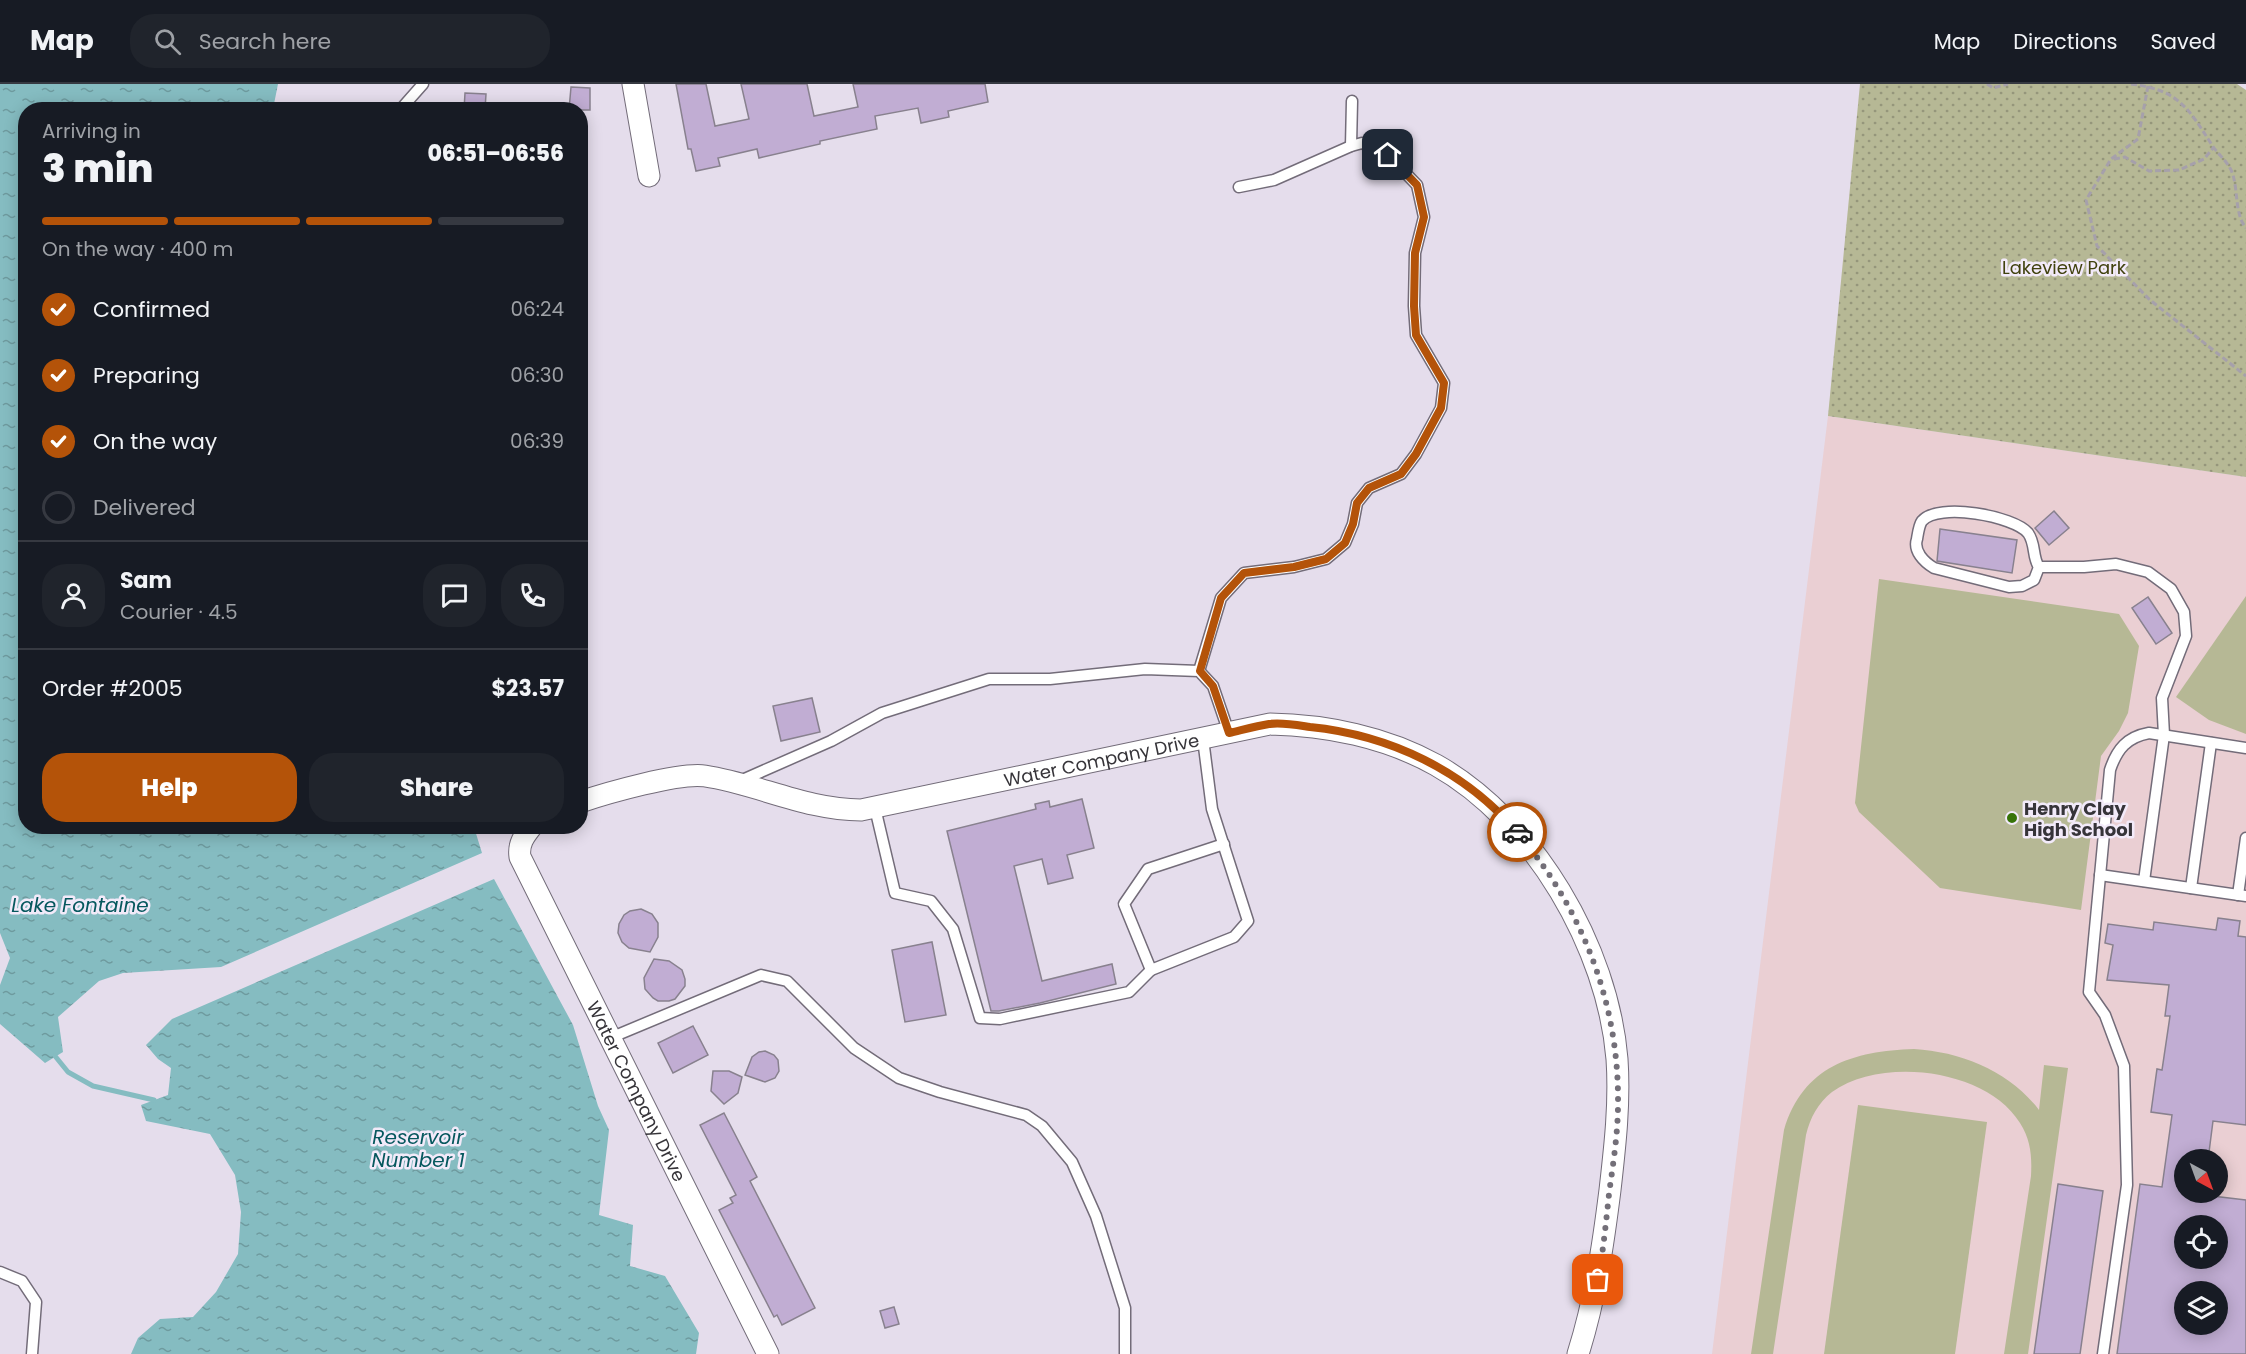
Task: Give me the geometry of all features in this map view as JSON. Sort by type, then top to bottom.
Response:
[{"type":"street","points":[[633,84],[649,176]]},
{"type":"street","name":"Water Company Drive","points":[[588,800],[703,775],[819,806],[846,810],[875,808],[1270,724],[1322,728],[1384,743],[1435,764],[1465,783],[1511,825],[1535,854],[1571,909],[1593,958],[1604,990],[1617,1057],[1618,1104],[1601,1263],[1578,1354]]},
{"type":"street","name":"Water Company Drive","points":[[527,834],[519,849],[520,856],[768,1354]]},
{"type":"lane","points":[[407,102],[423,84]]},
{"type":"lane","points":[[1351,146],[1352,101]]},
{"type":"lane","points":[[1200,671],[1221,598],[1244,573],[1294,567],[1326,559],[1345,543],[1353,524],[1357,503],[1369,488],[1401,474],[1416,454],[1441,408],[1444,383],[1416,335],[1415,253],[1424,217],[1417,185],[1388,155],[1362,143],[1274,180],[1239,187]]},
{"type":"lane","points":[[1949,512],[1964,512],[2004,520],[2022,527],[2029,534],[2035,547],[2035,561],[2039,567],[2034,580],[2022,586],[2009,586],[1934,568],[1924,562],[1916,543],[1921,522],[1928,517],[1949,512]]},
{"type":"lane","points":[[2039,567],[2116,564],[2148,572],[2171,589],[2184,612],[2186,636],[2162,698],[2164,735],[2144,881]]},
{"type":"lane","points":[[737,783],[831,741],[882,713],[989,679],[1050,680],[1145,669],[1200,671],[1213,686],[1229,733]]},
{"type":"lane","points":[[2103,1354],[2127,1185],[2124,1066],[2105,1015],[2089,992],[2110,770],[2115,755],[2125,743],[2135,736],[2149,733],[2246,748]]},
{"type":"lane","points":[[875,808],[895,893],[931,901],[953,929],[980,1018],[1000,1019],[1128,993],[1151,970],[1234,938],[1248,921],[1212,809],[1203,740]]},
{"type":"lane","points":[[2191,888],[2211,743]]},
{"type":"lane","points":[[2100,875],[2242,895],[2246,838]]},
{"type":"lane","points":[[1151,970],[1124,904],[1148,869],[1224,844]]},
{"type":"lane","points":[[610,1038],[761,975],[788,981],[854,1048],[899,1078],[940,1092],[1026,1115],[1042,1126],[1072,1162],[1096,1216],[1125,1308],[1125,1354]]},
{"type":"lane","points":[[0,1272],[22,1281],[36,1302],[32,1354]]},
{"type":"path","points":[[1987,84],[1993,88],[2008,84]]},
{"type":"path","points":[[2132,84],[2148,86],[2179,100],[2199,123],[2229,165],[2241,222],[2246,228]]},
{"type":"path","points":[[2148,86],[2138,139],[2111,159],[2086,200],[2097,246],[2150,300],[2246,376]]},
{"type":"path","points":[[2111,159],[2125,157],[2149,171],[2179,170],[2204,159],[2214,147]]},
{"type":"shaded area","name":"Henry Clay High School","points":[[1828,416],[2246,477],[2246,1354],[1712,1354]]},
{"type":"green space","name":"Lakeview Park","points":[[1860,84],[2237,84],[2246,90],[2246,477],[1828,416]]},
{"type":"green space","points":[[1879,579],[2119,614],[2139,646],[2128,713],[2119,731],[2101,756],[2081,910],[1940,888],[1859,812],[1855,803]]},
{"type":"green space","points":[[2246,596],[2246,734],[2209,720],[2176,697]]},
{"type":"green space","points":[[1914,1049],[1950,1054],[1983,1066],[2014,1084],[2039,1110],[2044,1065],[2068,1068],[2028,1354],[2004,1354],[2031,1176],[2029,1142],[2020,1123],[2004,1105],[1984,1090],[1959,1080],[1932,1074],[1905,1072],[1878,1074],[1853,1081],[1832,1092],[1815,1111],[1806,1135],[1773,1354],[1751,1354],[1784,1130],[1793,1108],[1817,1077],[1833,1066],[1871,1053]]},
{"type":"green space","points":[[1858,1105],[1987,1122],[1955,1354],[1824,1354]]},
{"type":"water","name":"Lake Fontaine","points":[[0,84],[278,84],[274,102],[18,102],[18,834],[476,834],[482,853],[221,967],[123,973],[99,981],[58,1017],[63,1052],[45,1063],[0,1024],[0,985],[10,958],[0,933]]},
{"type":"water","name":"Reservoir Number 1","points":[[494,879],[573,1025],[598,1106],[609,1130],[599,1215],[633,1225],[630,1266],[665,1276],[699,1333],[696,1354],[131,1354],[138,1338],[160,1319],[193,1317],[216,1292],[238,1254],[241,1212],[235,1175],[210,1134],[146,1121],[141,1105],[168,1095],[171,1068],[158,1059],[146,1045],[172,1019]]},
{"type":"building","points":[[676,84],[706,84],[715,126],[749,119],[741,84],[807,84],[814,116],[858,107],[853,84],[985,84],[988,102],[948,111],[949,117],[921,123],[918,108],[875,116],[877,129],[820,141],[820,144],[759,158],[757,149],[718,158],[720,166],[696,171],[691,149],[688,149]]},
{"type":"building","points":[[571,87],[590,88],[590,110],[588,110],[588,102],[570,102]]},
{"type":"building","points":[[465,93],[486,94],[486,102],[464,102]]},
{"type":"building","points":[[2054,511],[2069,528],[2049,545],[2035,528]]},
{"type":"building","points":[[1940,529],[2017,540],[2012,573],[1937,561]]},
{"type":"building","points":[[2148,597],[2172,633],[2156,644],[2132,608]]},
{"type":"building","points":[[812,698],[820,732],[781,741],[773,706]]},
{"type":"building","points":[[1082,799],[1094,848],[1067,855],[1073,878],[1048,884],[1042,859],[1014,866],[1042,981],[1112,964],[1116,984],[1040,1003],[991,1011],[947,831],[1036,809],[1035,804],[1049,801],[1050,807]]},
{"type":"building","points":[[641,909],[652,914],[658,923],[658,937],[650,952],[629,948],[622,942],[618,933],[619,924],[624,915]]},
{"type":"building","points":[[2218,918],[2240,921],[2238,936],[2246,937],[2246,1125],[2213,1121],[2209,1149],[2174,1149],[2174,1203],[2228,1203],[2228,1198],[2246,1200],[2246,1354],[2117,1354],[2140,1184],[2162,1187],[2172,1115],[2151,1112],[2157,1069],[2162,1070],[2170,1016],[2165,1016],[2169,985],[2107,980],[2113,945],[2105,943],[2108,924],[2153,930],[2154,922],[2216,930]]},
{"type":"building","points":[[932,942],[946,1015],[905,1022],[892,950]]},
{"type":"building","points":[[654,959],[669,961],[682,970],[685,986],[675,999],[658,1001],[645,989],[644,978]]},
{"type":"building","points":[[693,1026],[708,1055],[673,1073],[658,1043]]},
{"type":"building","points":[[765,1051],[774,1055],[778,1060],[779,1071],[775,1078],[765,1082],[745,1075],[752,1057]]},
{"type":"building","points":[[713,1071],[729,1071],[742,1077],[738,1093],[724,1104],[711,1091]]},
{"type":"building","points":[[724,1113],[757,1177],[750,1181],[815,1308],[782,1325],[777,1315],[774,1317],[719,1210],[733,1203],[730,1198],[736,1195],[700,1125]]},
{"type":"building","points":[[2058,1184],[2103,1191],[2080,1354],[2034,1354]]},
{"type":"building","points":[[894,1307],[899,1324],[885,1328],[880,1311]]},
{"type":"waterway","points":[[55,1056],[68,1072],[93,1086],[154,1100]]},
{"type":"way so far","points":[[1517,832],[1535,854],[1571,909],[1593,958],[1608,1007],[1617,1057],[1618,1104],[1598,1280]]},
{"type":"place","name":"Henry Clay High School","points":[[2012,818]]},
{"type":"route","points":[[1388,155],[1417,185],[1424,217],[1415,253],[1416,335],[1444,383],[1441,408],[1416,454],[1401,474],[1369,488],[1357,503],[1353,524],[1345,543],[1326,559],[1294,567],[1244,573],[1221,598],[1200,671],[1213,686],[1229,733],[1270,724],[1288,724],[1322,728],[1384,743],[1435,764],[1465,783],[1517,832]]}]
